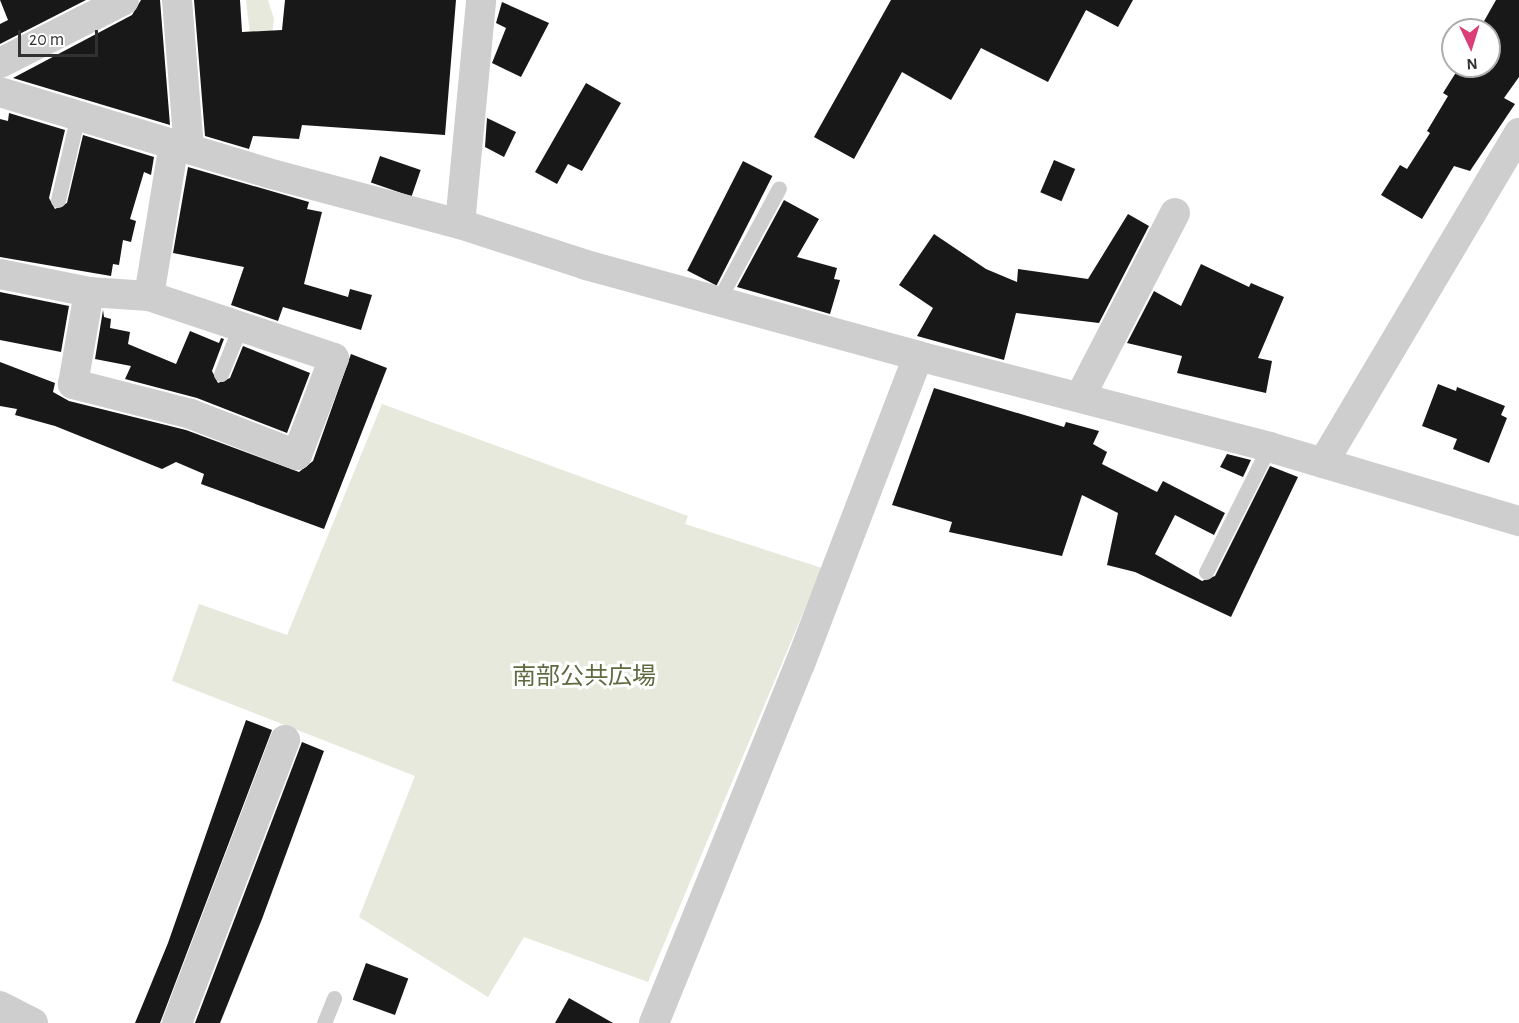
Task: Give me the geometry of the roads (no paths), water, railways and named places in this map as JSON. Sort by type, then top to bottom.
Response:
[{"type":"street","points":[[0,63],[124,0]]},
{"type":"street","points":[[149,296],[181,146],[177,0]]},
{"type":"street","points":[[460,224],[481,0]]},
{"type":"street","points":[[0,92],[268,173],[460,224],[718,301],[918,356],[1269,447],[1519,520]]},
{"type":"street","points":[[1323,463],[1519,133]]},
{"type":"street","points":[[1080,397],[1175,213]]},
{"type":"street","points":[[0,274],[89,292],[149,296],[334,358],[297,455],[191,414],[73,384],[89,292]]},
{"type":"street","points":[[654,1023],[800,664],[918,356]]},
{"type":"street","points":[[177,1023],[285,740]]},
{"type":"street","points":[[0,1006],[33,1023]]},
{"type":"lane","points":[[58,200],[78,115]]},
{"type":"lane","points":[[718,301],[779,188]]},
{"type":"lane","points":[[221,374],[240,327]]},
{"type":"lane","points":[[1206,572],[1269,447]]},
{"type":"lane","points":[[324,1023],[334,998]]},
{"type":"park label","name":"南部公共広場","points":[[584,678]]}]
